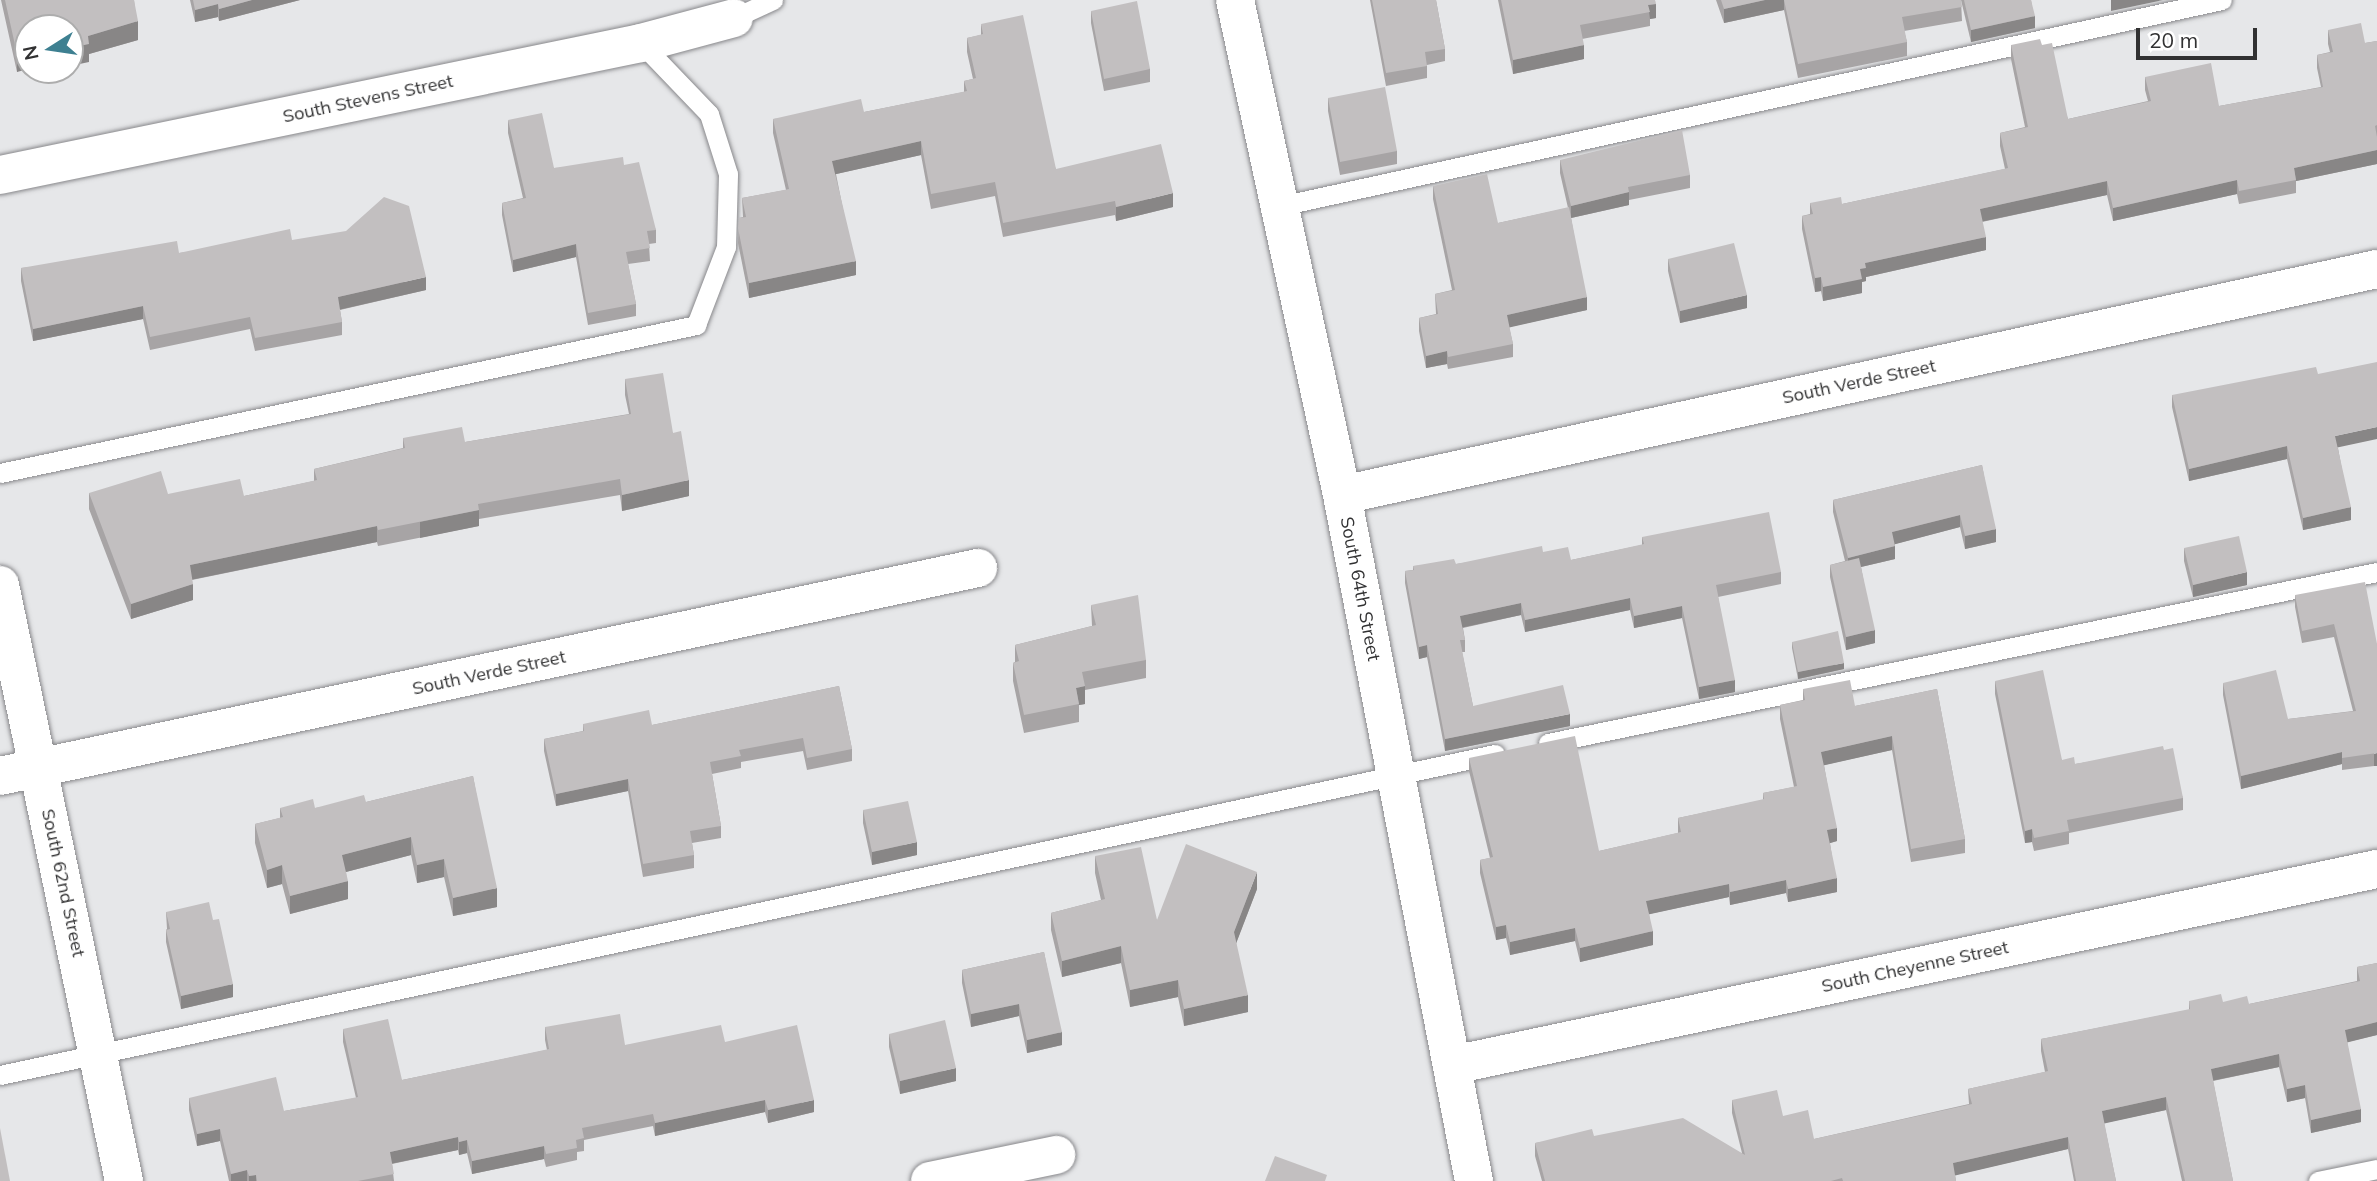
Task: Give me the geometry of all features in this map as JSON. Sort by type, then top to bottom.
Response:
[{"type":"street","name":"South 64th Street","points":[[1235,0],[1342,495],[1474,1181]]},
{"type":"street","name":"South Stevens Street","points":[[0,175],[641,43],[734,18]]},
{"type":"street","name":"South Verde Street","points":[[1342,495],[2377,269]]},
{"type":"street","name":"South Verde Street","points":[[0,776],[978,568]]},
{"type":"street","name":"South 62nd Street","points":[[0,585],[124,1181]]},
{"type":"street","name":"South Cheyenne Street","points":[[1452,1065],[2377,869]]},
{"type":"street","points":[[930,1181],[1056,1155]]},
{"type":"lane","points":[[734,18],[773,0]]},
{"type":"lane","points":[[1280,206],[2222,0]]},
{"type":"lane","points":[[0,473],[696,325],[726,247],[728,174],[709,114],[641,43]]},
{"type":"lane","points":[[0,1075],[1396,774],[2377,572]]},
{"type":"lane","points":[[2318,1181],[2377,1169]]},
{"type":"building","points":[[5,0],[134,0],[138,21],[88,36],[89,44],[84,45],[84,14],[14,14],[14,40]]},
{"type":"building","points":[[193,0],[252,0],[219,9],[218,4],[195,10]]},
{"type":"building","points":[[1372,0],[1436,0],[1445,49],[1425,52],[1427,66],[1386,73]]},
{"type":"building","points":[[1501,0],[1655,0],[1656,4],[1648,5],[1650,12],[1580,25],[1584,45],[1513,60]]},
{"type":"building","points":[[1721,0],[1765,0],[1724,9]]},
{"type":"building","points":[[1784,0],[1961,0],[1962,7],[1902,17],[1907,42],[1798,64]]},
{"type":"building","points":[[1964,0],[2031,0],[2035,16],[1971,30]]},
{"type":"building","points":[[1137,1],[1150,69],[1104,79],[1091,11]]},
{"type":"building","points":[[1023,15],[1056,169],[1161,144],[1173,193],[1116,207],[1115,201],[1003,223],[995,182],[931,194],[921,141],[832,161],[856,261],[749,283],[738,228],[739,218],[746,217],[742,198],[789,189],[773,119],[861,99],[864,112],[967,91],[964,81],[976,78],[967,38],[983,34],[981,24]]},
{"type":"building","points":[[2361,23],[2365,43],[2377,41],[2377,150],[2294,168],[2296,180],[2239,191],[2237,180],[2113,208],[2107,181],[1980,209],[1986,237],[1865,263],[1866,268],[1860,269],[1862,279],[1823,287],[1821,277],[1815,278],[1802,216],[1813,214],[1810,203],[1841,197],[1842,204],[2008,168],[2000,133],[2028,127],[2011,45],[2040,39],[2042,45],[2052,43],[2068,119],[2151,101],[2145,77],[2211,63],[2219,106],[2323,87],[2317,55],[2333,52],[2328,30]]},
{"type":"building","points":[[1385,87],[1397,151],[1340,162],[1328,98]]},
{"type":"building","points":[[542,113],[554,168],[623,157],[624,165],[639,162],[656,230],[647,231],[650,248],[626,252],[636,304],[588,313],[576,244],[513,260],[502,203],[526,198],[508,120]]},
{"type":"building","points":[[1682,130],[1690,175],[1628,187],[1629,192],[1571,206],[1560,160]]},
{"type":"building","points":[[1487,174],[1498,223],[1569,207],[1587,297],[1507,315],[1513,344],[1448,357],[1447,351],[1426,356],[1419,318],[1438,314],[1435,294],[1455,290],[1433,186]]},
{"type":"building","points":[[384,197],[409,206],[426,277],[338,297],[342,322],[255,338],[250,317],[150,337],[143,306],[33,329],[21,268],[177,241],[179,253],[290,229],[292,240],[346,231]]},
{"type":"building","points":[[1734,243],[1747,295],[1680,311],[1668,259]]},
{"type":"building","points":[[2377,362],[2377,427],[2335,436],[2351,507],[2303,518],[2287,446],[2189,469],[2172,395],[2316,367],[2318,374]]},
{"type":"building","points":[[663,373],[673,433],[681,431],[689,480],[622,495],[620,479],[478,504],[479,510],[378,530],[377,526],[190,565],[193,584],[131,604],[89,493],[161,471],[168,494],[240,479],[244,496],[317,480],[314,469],[405,448],[403,438],[462,427],[465,442],[631,414],[625,379]]},
{"type":"building","points":[[1982,465],[1996,529],[1965,536],[1960,515],[1892,532],[1895,546],[1848,558],[1833,500]]},
{"type":"building","points":[[1769,512],[1781,572],[1716,585],[1735,680],[1699,687],[1682,606],[1634,616],[1630,598],[1525,620],[1521,603],[1460,616],[1465,640],[1460,640],[1473,706],[1563,685],[1570,714],[1445,739],[1427,645],[1419,647],[1405,571],[1414,570],[1413,566],[1454,559],[1456,564],[1542,546],[1543,552],[1568,547],[1571,560],[1644,544],[1642,537]]},
{"type":"building","points":[[2239,536],[2247,572],[2193,585],[2184,548]]},
{"type":"building","points":[[1859,558],[1875,630],[1846,637],[1830,565]]},
{"type":"building","points":[[2365,582],[2377,644],[2377,753],[2342,758],[2342,752],[2241,776],[2223,683],[2276,670],[2288,719],[2356,711],[2334,624],[2302,631],[2295,595]]},
{"type":"building","points":[[1138,595],[1146,660],[1082,672],[1085,686],[1076,688],[1079,704],[1024,715],[1013,663],[1019,661],[1015,645],[1096,625],[1091,605]]},
{"type":"building","points":[[1838,631],[1844,663],[1798,672],[1792,642]]},
{"type":"building","points":[[2043,670],[2062,760],[2074,757],[2075,764],[2163,746],[2164,750],[2173,748],[2183,798],[2067,820],[2069,831],[2034,838],[2032,829],[2025,831],[1995,681]]},
{"type":"building","points":[[1850,680],[1855,706],[1937,689],[1965,839],[1911,849],[1892,736],[1821,752],[1837,828],[1827,830],[1837,878],[1788,889],[1786,880],[1730,892],[1729,884],[1646,901],[1653,931],[1580,948],[1575,928],[1510,942],[1506,925],[1496,927],[1480,860],[1493,857],[1469,758],[1575,736],[1599,851],[1681,832],[1678,818],[1764,799],[1763,793],[1797,786],[1780,705],[1805,700],[1803,689]]},
{"type":"building","points":[[839,686],[852,749],[807,758],[803,738],[739,750],[741,756],[710,762],[721,826],[690,831],[694,855],[643,864],[628,779],[556,794],[544,739],[584,731],[583,724],[649,710],[652,725]]},
{"type":"building","points":[[473,776],[497,888],[453,898],[444,859],[417,865],[411,837],[342,855],[348,881],[290,896],[282,865],[267,870],[255,824],[283,817],[280,808],[313,799],[315,808],[364,795],[366,802]]},
{"type":"building","points":[[908,801],[917,842],[872,852],[863,810]]},
{"type":"building","points":[[1186,844],[1257,872],[1234,932],[1248,995],[1184,1009],[1178,980],[1130,990],[1121,946],[1062,961],[1051,913],[1105,899],[1095,856],[1141,847],[1157,920]]},
{"type":"building","points":[[209,902],[213,920],[219,919],[233,984],[181,996],[166,930],[170,929],[166,912]]},
{"type":"building","points":[[1044,952],[1062,1032],[1027,1040],[1019,1004],[971,1014],[962,970]]},
{"type":"building","points":[[2377,963],[2377,1022],[2345,1030],[2361,1109],[2311,1120],[2305,1085],[2287,1089],[2279,1054],[2211,1069],[2233,1181],[2185,1181],[2166,1097],[2102,1111],[2116,1181],[2076,1181],[2068,1137],[1953,1163],[1956,1181],[1843,1181],[1842,1178],[1831,1181],[1545,1181],[1535,1143],[1592,1129],[1594,1136],[1683,1118],[1745,1155],[1732,1100],[1777,1090],[1783,1116],[1808,1110],[1814,1139],[1972,1104],[1968,1089],[2048,1071],[2041,1039],[2190,1009],[2189,1001],[2221,994],[2223,1002],[2247,996],[2249,1004],[2360,981],[2357,967]]},
{"type":"building","points":[[620,1014],[625,1045],[721,1025],[725,1042],[797,1025],[814,1100],[768,1110],[765,1100],[655,1123],[653,1114],[582,1128],[584,1138],[576,1140],[577,1148],[546,1154],[544,1146],[472,1161],[467,1140],[459,1142],[458,1137],[390,1152],[394,1174],[358,1181],[257,1181],[256,1175],[249,1176],[247,1170],[231,1174],[220,1129],[197,1134],[189,1098],[276,1077],[284,1111],[358,1097],[343,1029],[388,1019],[402,1080],[549,1049],[545,1027]]},
{"type":"building","points":[[945,1020],[956,1068],[900,1081],[889,1034]]},
{"type":"building","points":[[0,1128],[10,1181],[0,1181]]},
{"type":"building","points":[[1275,1156],[1327,1175],[1325,1181],[1265,1181]]}]
